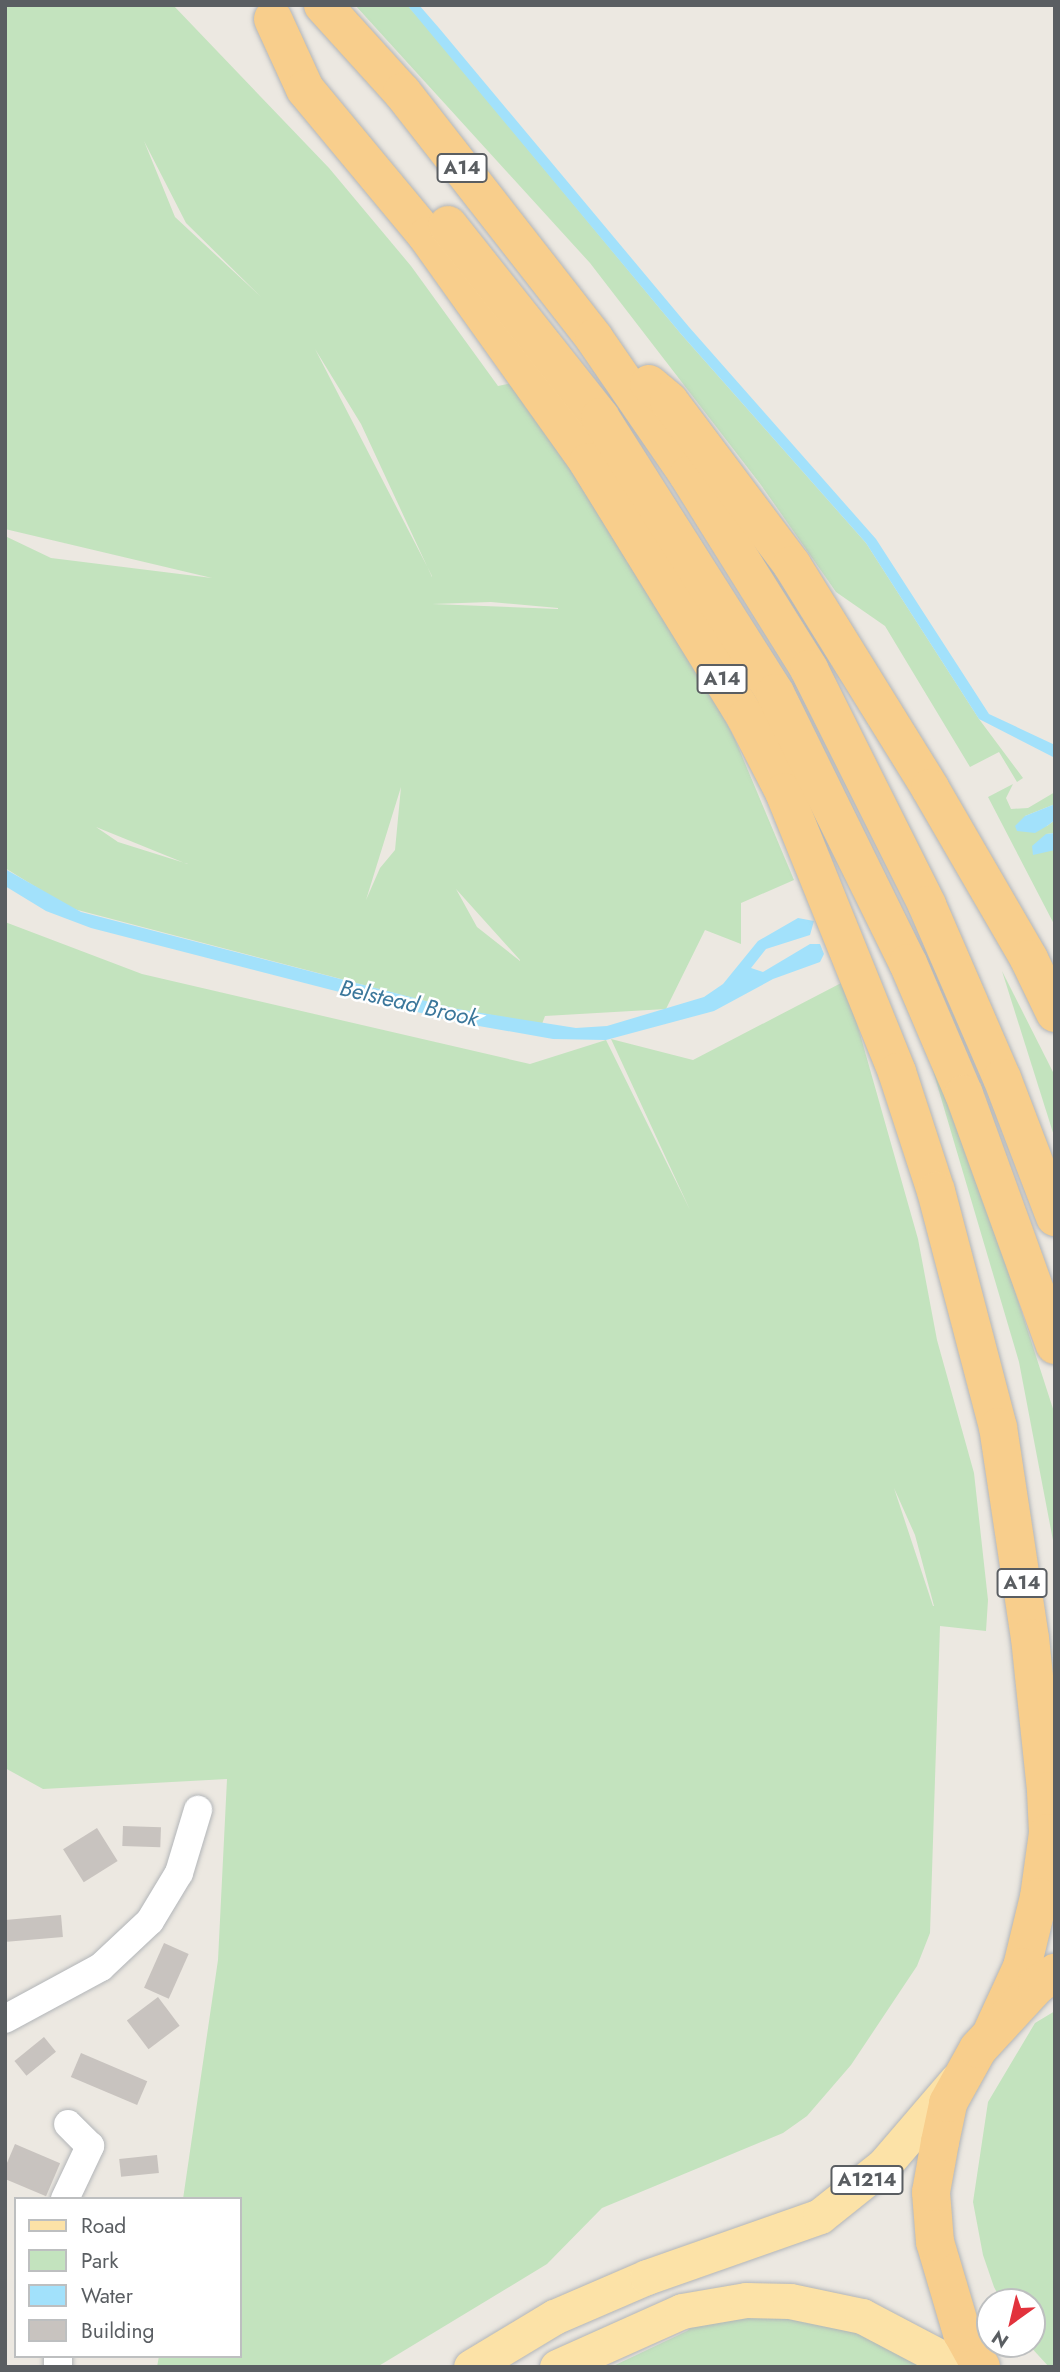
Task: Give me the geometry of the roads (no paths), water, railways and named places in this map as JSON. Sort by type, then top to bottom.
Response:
[{"type":"highway","name":"A14","points":[[323,5],[402,92],[594,338],[688,475],[809,669],[927,905],[1002,1078],[1055,1217]]},
{"type":"highway","name":"A14","points":[[266,12],[508,297],[600,417],[775,693],[908,963],[954,1070],[1055,1345]]},
{"type":"highway","name":"A14","points":[[266,12],[305,89],[428,236],[588,462],[746,718],[784,792],[897,1072],[936,1191],[998,1427],[1030,1639],[1046,1791],[1048,1833],[1039,1897],[1022,1967],[993,2030]]},
{"type":"highway","name":"A14","points":[[594,338],[669,401],[792,565],[930,788],[1029,960],[1055,1013]]},
{"type":"highway","points":[[981,2367],[962,2333],[948,2291],[936,2242],[931,2192],[948,2103],[966,2068],[993,2030],[1055,1973]]},
{"type":"main road","name":"A1214","points":[[471,2367],[554,2317],[660,2273],[820,2216],[884,2165],[966,2068]]},
{"type":"main road","points":[[557,2367],[681,2311],[746,2300],[835,2308],[894,2329],[959,2367]]},
{"type":"main road","points":[[600,2367],[681,2311]]},
{"type":"street","points":[[5,2019],[102,1967],[150,1922],[179,1873],[198,1810]]},
{"type":"street","points":[[66,2197],[90,2146],[68,2124]]},
{"type":"water","points":[[407,5],[419,5],[689,327],[876,539],[989,714],[1055,745],[1055,758],[979,719],[866,543],[681,334]]},
{"type":"water","points":[[1055,804],[1055,820],[1047,826],[1035,833],[1017,831],[1015,826],[1025,816]]},
{"type":"water","points":[[1055,833],[1055,850],[1033,855],[1032,846],[1046,834]]},
{"type":"water","name":"Belstead Brook","points":[[5,869],[81,912],[457,1009],[576,1028],[607,1026],[704,997],[723,984],[758,941],[798,918],[814,921],[810,935],[766,949],[751,968],[763,972],[810,944],[820,944],[824,954],[820,962],[773,979],[714,1011],[606,1040],[553,1039],[456,1022],[91,928],[46,911],[5,886]]}]
